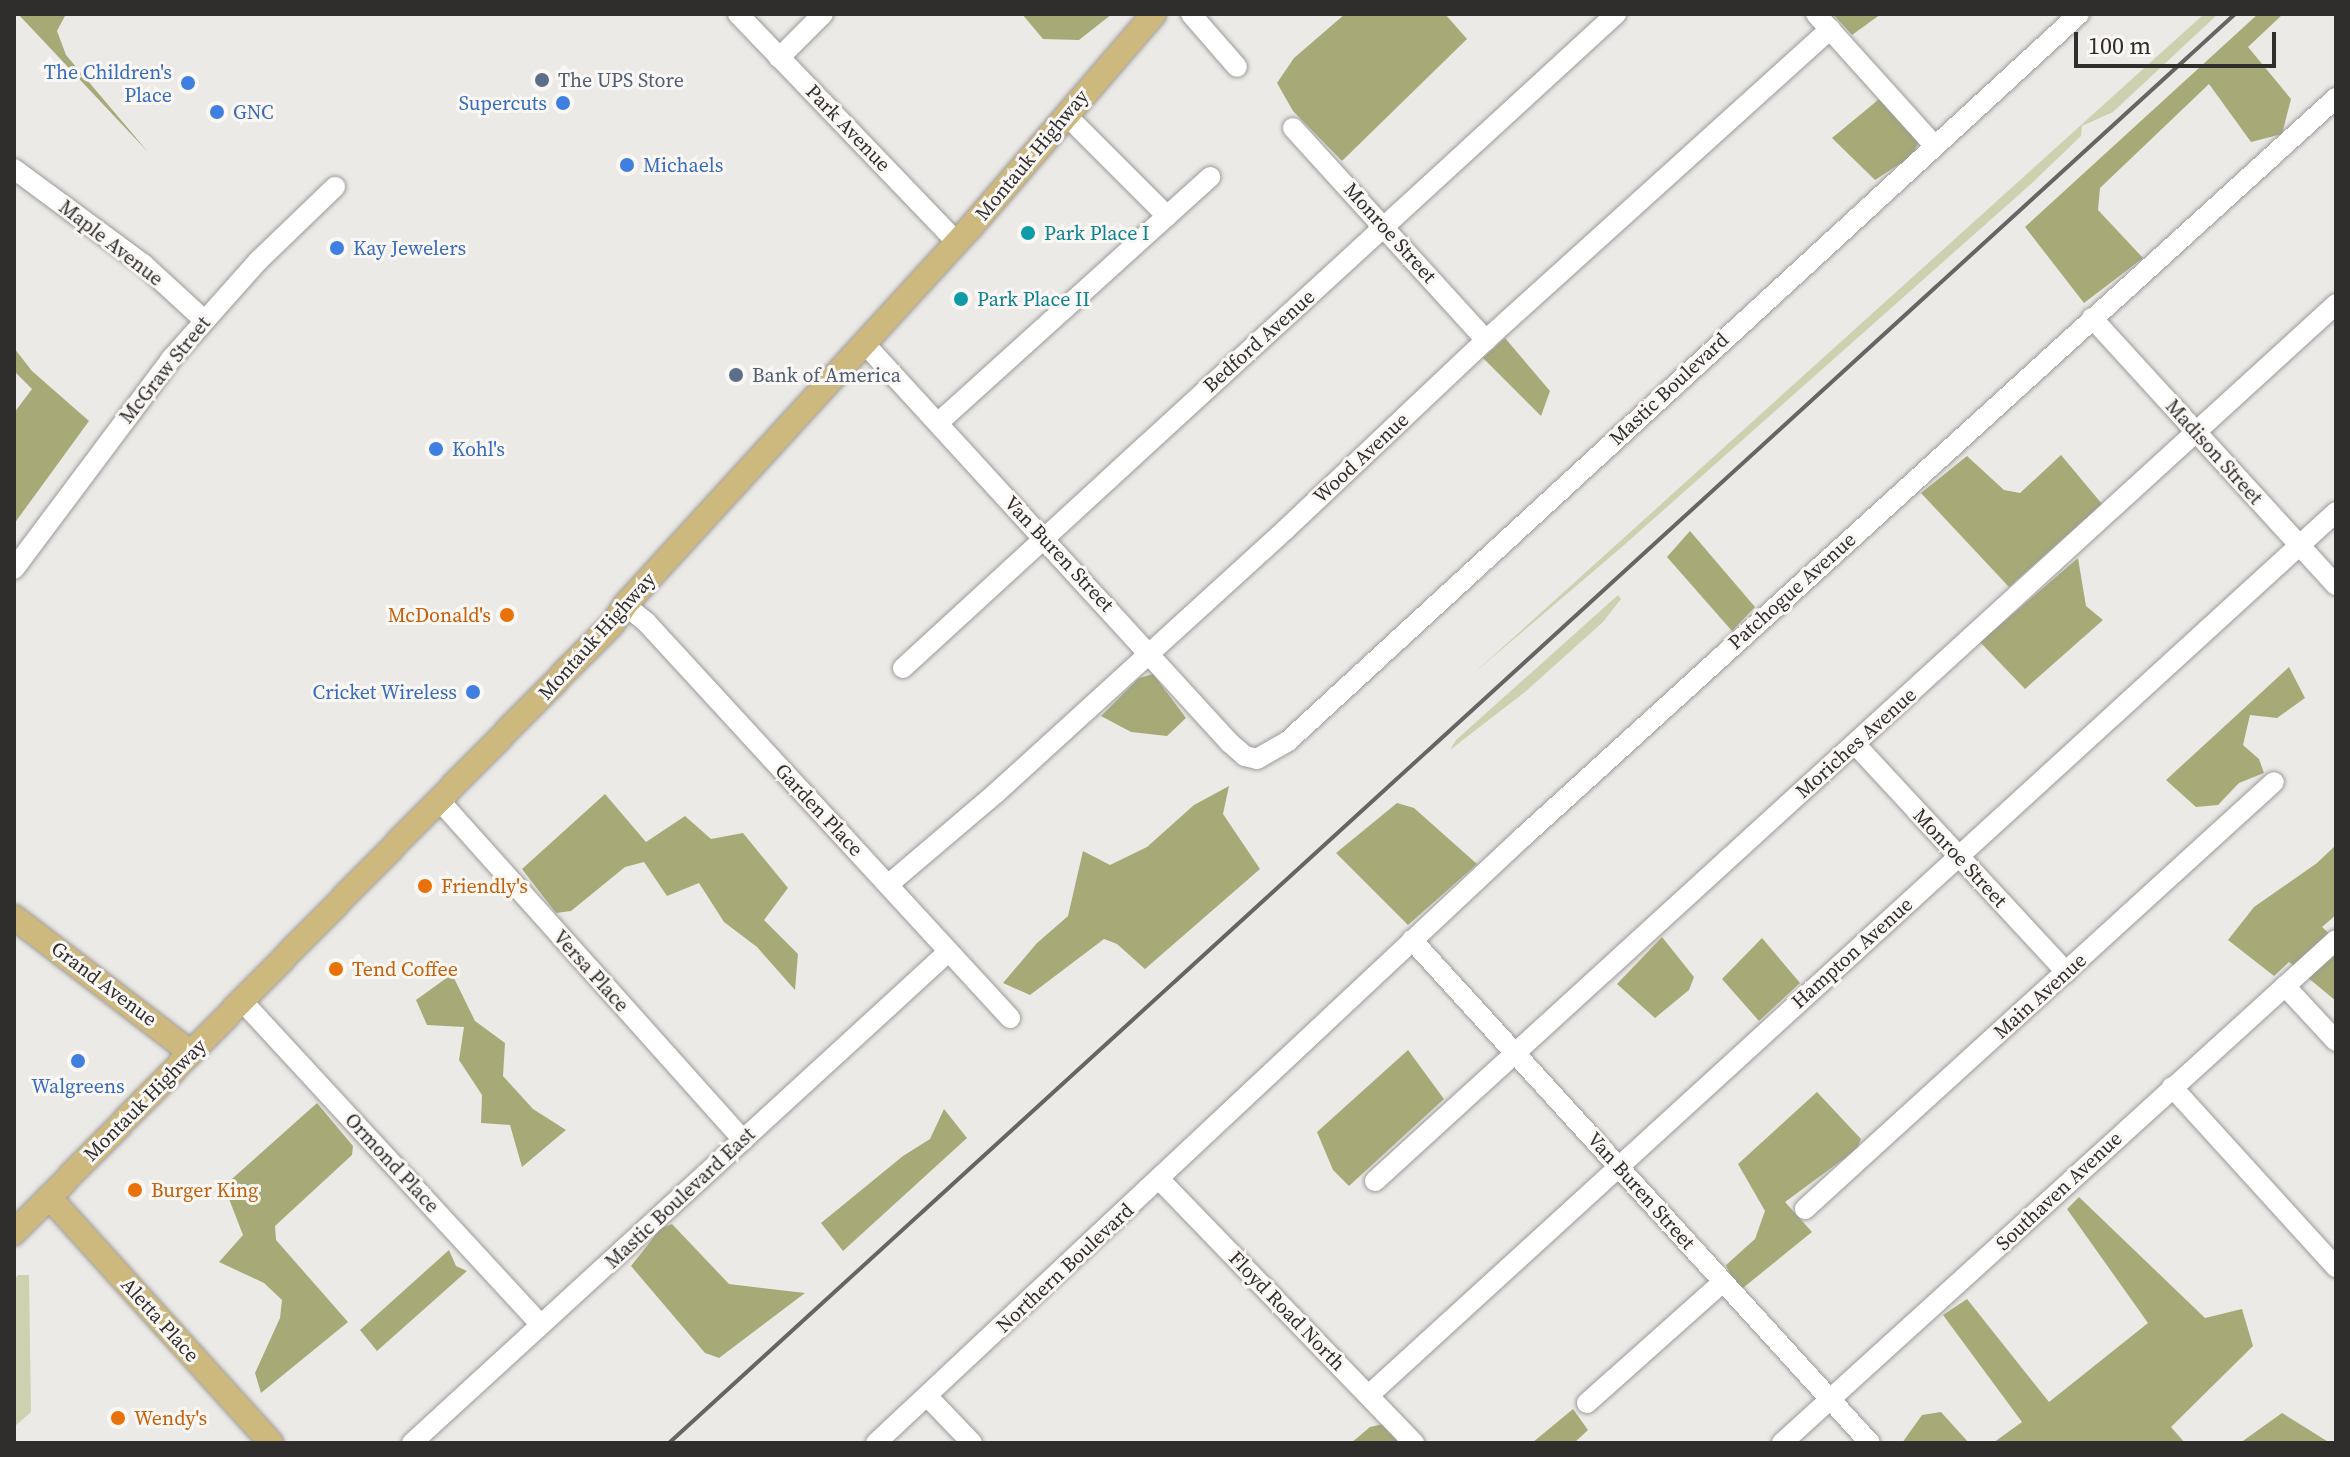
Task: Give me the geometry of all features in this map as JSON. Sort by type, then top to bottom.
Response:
[{"type":"main road","name":"Montauk Highway","points":[[14,1233],[614,622],[625,605],[957,242],[1154,14]]},
{"type":"main road","name":"Grand Avenue","points":[[14,917],[191,1053]]},
{"type":"main road","name":"Aletta Place","points":[[49,1197],[271,1443]]},
{"type":"street","name":"Park Avenue","points":[[738,14],[957,242]]},
{"type":"street","points":[[779,58],[823,14]]},
{"type":"street","points":[[1191,14],[1237,67]]},
{"type":"street","name":"Bedford Avenue","points":[[903,668],[1616,14]]},
{"type":"street","name":"Mastic Boulevard","points":[[1257,759],[1287,742],[2079,14]]},
{"type":"street","points":[[1823,21],[1934,145]]},
{"type":"street","name":"Wood Avenue","points":[[889,884],[996,793],[1285,530],[1823,21]]},
{"type":"street","name":"Patchogue Avenue","points":[[1253,1090],[1412,940],[2336,98]]},
{"type":"street","points":[[1066,115],[1167,216]]},
{"type":"street","name":"Monroe Street","points":[[1293,128],[1486,340]]},
{"type":"street","name":"Maple Avenue","points":[[14,169],[143,264],[204,320]]},
{"type":"street","points":[[938,423],[1210,177]]},
{"type":"street","name":"McGraw Street","points":[[17,557],[204,320],[258,261],[335,187]]},
{"type":"street","name":"Moriches Avenue","points":[[1375,1181],[2336,304]]},
{"type":"street","name":"Madison Street","points":[[2092,318],[2336,585]]},
{"type":"street","name":"Van Buren Street","points":[[865,344],[1230,743],[1245,756],[1257,759]]},
{"type":"street","name":"Hampton Avenue","points":[[1369,1395],[2336,512]]},
{"type":"street","name":"Garden Place","points":[[625,605],[646,622],[1010,1018]]},
{"type":"street","name":"Monroe Street","points":[[1855,744],[2066,972]]},
{"type":"street","name":"Main Avenue","points":[[1805,1209],[2274,782]]},
{"type":"street","name":"Versa Place","points":[[440,801],[743,1140]]},
{"type":"street","name":"Van Buren Street","points":[[1412,940],[1870,1443]]},
{"type":"street","name":"Southaven Avenue","points":[[1782,1443],[2336,940]]},
{"type":"street","name":"Mastic Boulevard East","points":[[412,1443],[948,952]]},
{"type":"street","points":[[2285,986],[2336,1041]]},
{"type":"street","name":"Ormond Place","points":[[243,1002],[541,1325]]},
{"type":"street","points":[[2172,1087],[2336,1267]]},
{"type":"street","name":"Northern Boulevard","points":[[888,1439],[927,1396],[1253,1090]]},
{"type":"street","name":"Floyd Road North","points":[[1160,1180],[1414,1443]]},
{"type":"street","points":[[1587,1403],[1723,1282]]},
{"type":"street","points":[[927,1396],[972,1443]]},
{"type":"green space","points":[[18,14],[66,14],[57,31],[66,55],[148,152]]},
{"type":"green space","points":[[1022,14],[1112,14],[1079,40],[1043,39]]},
{"type":"green space","points":[[1345,14],[1445,14],[1467,39],[1342,161],[1293,111],[1277,83],[1294,58]]},
{"type":"green space","points":[[1833,14],[1881,14],[1852,35]]},
{"type":"green space","points":[[2204,14],[2218,14],[2113,112],[2082,126],[2081,136],[2031,184],[1623,546],[1473,674]]},
{"type":"green space","points":[[2258,14],[2283,14],[2248,47],[2291,99],[2282,134],[2251,142],[2209,84],[2100,188],[2098,210],[2143,258],[2084,303],[2025,227]]},
{"type":"green space","points":[[1884,95],[1919,141],[1912,156],[1875,180],[1832,138]]},
{"type":"green space","points":[[1505,338],[1550,391],[1541,416],[1483,358]]},
{"type":"green space","points":[[14,348],[32,371],[89,421],[14,524],[14,413],[32,389],[14,371]]},
{"type":"green space","points":[[2061,455],[2102,504],[2009,587],[1921,493],[1967,456],[2004,490],[2020,493]]},
{"type":"green space","points":[[1690,531],[1755,607],[1732,631],[1667,557]]},
{"type":"green space","points":[[2078,558],[2086,606],[2103,620],[2025,689],[1980,642]]},
{"type":"green space","points":[[1618,595],[1621,599],[1603,622],[1525,692],[1450,750],[1456,740]]},
{"type":"green space","points":[[2289,667],[2305,698],[2277,718],[2250,715],[2243,745],[2259,759],[2264,773],[2239,783],[2218,805],[2196,807],[2166,780]]},
{"type":"green space","points":[[1153,674],[1186,718],[1167,736],[1131,732],[1101,716],[1139,678]]},
{"type":"green space","points":[[1229,786],[1223,814],[1260,869],[1145,969],[1117,944],[1104,939],[1030,995],[1003,983],[1037,943],[1068,916],[1083,851],[1110,865],[1147,847],[1194,805]]},
{"type":"green space","points":[[605,794],[646,842],[685,816],[711,839],[743,833],[788,888],[764,920],[798,954],[795,990],[757,947],[724,922],[699,883],[667,896],[644,862],[625,867],[571,911],[556,913],[522,869]]},
{"type":"green space","points":[[1397,803],[1414,808],[1477,864],[1408,925],[1336,853]]},
{"type":"green space","points":[[2336,845],[2336,915],[2322,927],[2336,940],[2336,1001],[2289,962],[2274,976],[2228,940],[2254,907],[2317,863]]},
{"type":"green space","points":[[1662,937],[1694,977],[1689,990],[1655,1018],[1617,984]]},
{"type":"green space","points":[[1762,938],[1800,983],[1759,1021],[1722,979]]},
{"type":"green space","points":[[452,974],[475,1021],[505,1043],[503,1076],[533,1109],[566,1130],[522,1167],[510,1125],[481,1123],[482,1095],[459,1060],[464,1027],[427,1025],[416,1000]]},
{"type":"green space","points":[[1408,1050],[1444,1099],[1349,1186],[1333,1170],[1317,1132]]},
{"type":"green space","points":[[1817,1092],[1861,1139],[1857,1149],[1785,1202],[1812,1232],[1738,1292],[1726,1265],[1755,1239],[1765,1211],[1738,1164]]},
{"type":"green space","points":[[317,1103],[353,1146],[352,1155],[275,1226],[276,1240],[348,1322],[261,1393],[255,1373],[280,1318],[282,1300],[264,1283],[219,1262],[243,1235],[224,1186]]},
{"type":"green space","points":[[944,1109],[967,1138],[843,1251],[821,1223],[903,1156],[930,1139]]},
{"type":"green space","points":[[2079,1197],[2205,1318],[2242,1309],[2253,1346],[2171,1427],[2185,1443],[1993,1443],[2022,1422],[1943,1315],[1967,1299],[2049,1402],[2148,1323],[2067,1209]]},
{"type":"green space","points":[[672,1224],[729,1284],[805,1293],[719,1358],[705,1353],[631,1266],[661,1228]]},
{"type":"green space","points":[[449,1250],[456,1266],[467,1271],[377,1351],[360,1330]]},
{"type":"green space","points":[[18,1275],[29,1275],[31,1412],[14,1427],[14,1279]]},
{"type":"green space","points":[[1573,1409],[1588,1430],[1574,1443],[1532,1443]]},
{"type":"green space","points":[[1941,1412],[1969,1443],[1902,1443],[1922,1415]]},
{"type":"green space","points":[[2282,1413],[2330,1443],[2240,1443]]},
{"type":"green space","points":[[1383,1424],[1399,1443],[1351,1443],[1370,1427]]},
{"type":"railway","points":[[669,1443],[2235,14]]},
{"type":"place","name":"The UPS Store","points":[[542,80]]},
{"type":"place","name":"The Children's Place","points":[[188,83]]},
{"type":"place","name":"Supercuts","points":[[563,103]]},
{"type":"place","name":"GNC","points":[[217,112]]},
{"type":"place","name":"Michaels","points":[[627,165]]},
{"type":"place","name":"Park Place I","points":[[1028,233]]},
{"type":"place","name":"Kay Jewelers","points":[[337,248]]},
{"type":"place","name":"Park Place II","points":[[961,299]]},
{"type":"place","name":"Bank of America","points":[[736,375]]},
{"type":"place","name":"Kohl's","points":[[436,449]]},
{"type":"place","name":"McDonald's","points":[[507,615]]},
{"type":"place","name":"Cricket Wireless","points":[[473,692]]},
{"type":"place","name":"Friendly's","points":[[425,886]]},
{"type":"place","name":"Tend Coffee","points":[[336,969]]},
{"type":"place","name":"Walgreens","points":[[78,1061]]},
{"type":"place","name":"Burger King","points":[[135,1190]]},
{"type":"place","name":"Wendy's","points":[[118,1418]]}]
